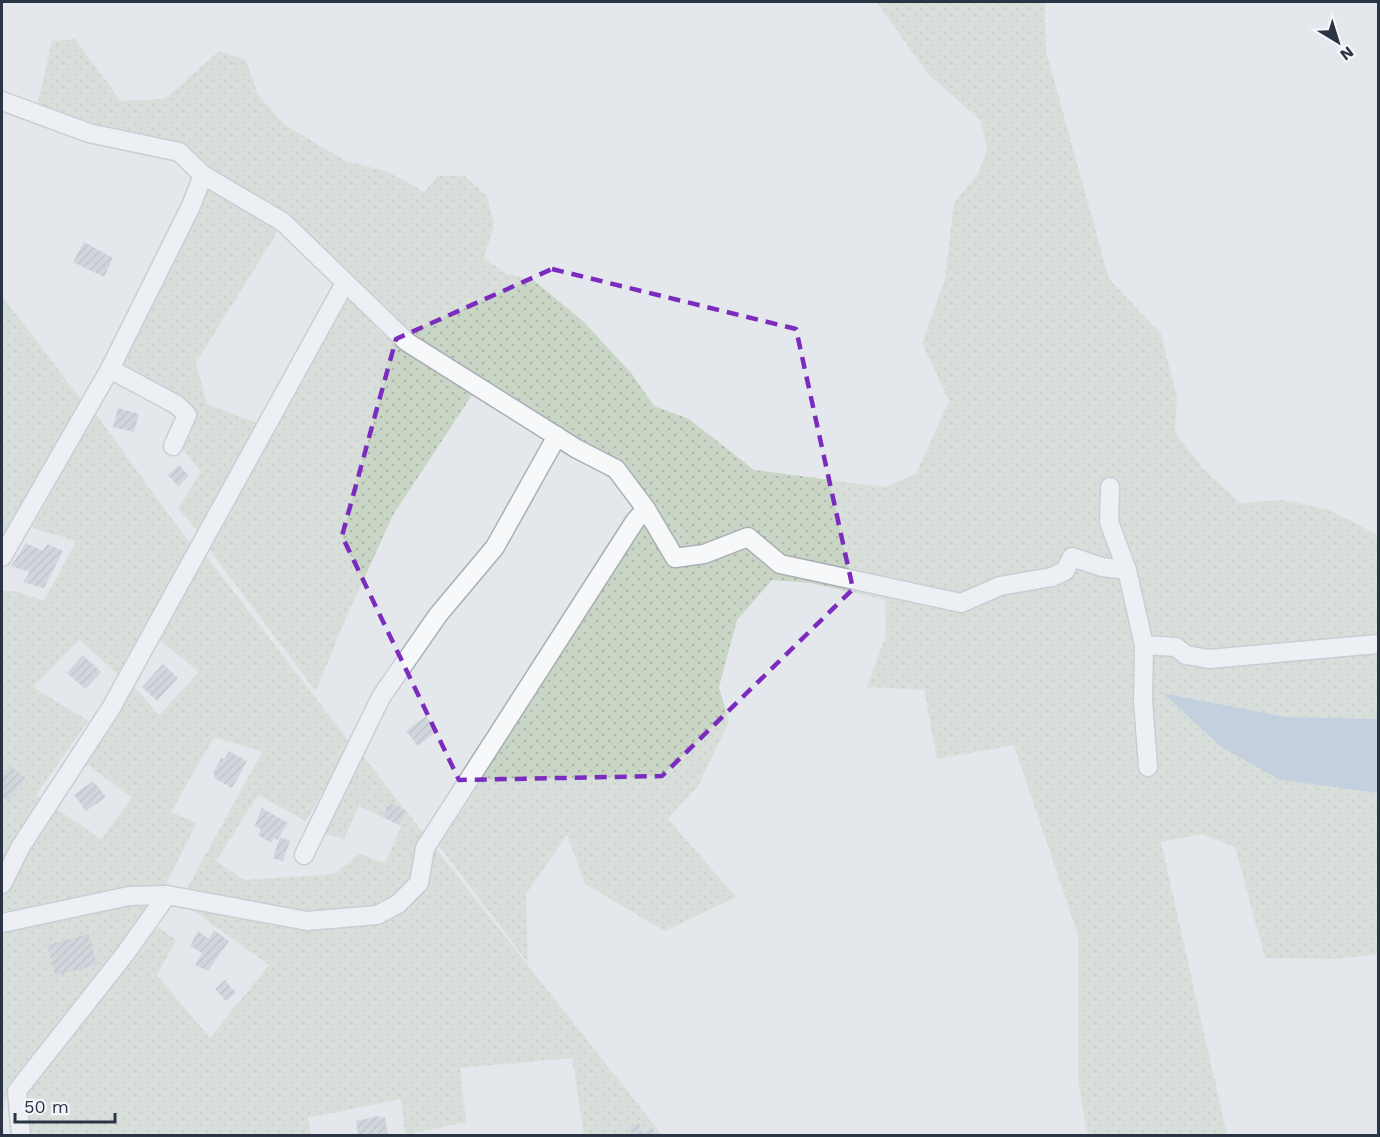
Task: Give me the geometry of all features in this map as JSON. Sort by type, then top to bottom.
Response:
[{"type":"street","points":[[2,101],[89,133],[179,152],[203,175],[284,222],[407,342],[577,449],[616,469],[646,509],[675,558],[704,554],[748,537],[780,564],[961,603],[1000,586],[1052,577],[1065,571],[1072,557],[1102,567],[1127,570]]},
{"type":"street","points":[[2,557],[110,369],[192,206],[203,175]]},
{"type":"street","points":[[2,884],[21,846],[111,708],[345,283]]},
{"type":"street","points":[[110,369],[177,405],[187,415],[173,446]]},
{"type":"street","points":[[304,855],[381,697],[438,615],[495,547],[557,436]]},
{"type":"street","points":[[1110,487],[1109,522],[1127,570],[1144,645],[1143,700],[1148,767]]},
{"type":"street","points":[[2,923],[129,896],[167,895],[307,921],[377,915],[398,904],[419,883],[425,848],[629,531],[646,509]]},
{"type":"street","points":[[1144,645],[1176,647],[1186,654],[1209,659],[1378,644]]},
{"type":"street","points":[[21,1136],[16,1091],[125,954],[167,895]]},
{"type":"highlighted area","points":[[552,269],[796,329],[853,589],[662,776],[459,780],[342,536],[396,339]]},
{"type":"green space","points":[[877,2],[1045,2],[1046,51],[1109,279],[1161,334],[1177,397],[1175,433],[1203,468],[1240,503],[1285,500],[1329,510],[1376,534],[1378,541],[1378,719],[1286,717],[1164,693],[1280,780],[1378,793],[1378,954],[1336,959],[1265,958],[1235,847],[1202,834],[1161,842],[1227,1135],[1087,1135],[1078,1080],[1078,935],[1014,745],[937,759],[924,690],[867,687],[886,635],[885,600],[811,583],[772,580],[737,620],[719,687],[729,722],[698,786],[668,819],[736,897],[665,931],[585,884],[567,835],[526,894],[528,963],[436,842],[462,811],[562,642],[651,506],[564,434],[411,339],[247,194],[126,137],[37,106],[52,41],[75,39],[121,101],[165,99],[219,51],[246,60],[258,95],[285,125],[346,161],[389,172],[424,192],[438,176],[464,176],[487,196],[494,225],[484,258],[507,274],[532,279],[585,323],[632,374],[654,406],[689,419],[754,470],[885,487],[916,474],[949,401],[922,343],[945,279],[954,202],[978,174],[987,149],[981,121],[928,74]]},
{"type":"green space","points":[[205,183],[280,228],[196,363],[207,404],[270,428],[345,291],[380,332],[474,392],[393,515],[342,627],[316,691],[205,544],[206,542],[178,508],[201,472],[180,446],[175,398],[118,362]]},
{"type":"green space","points":[[2,296],[83,402],[2,539]]},
{"type":"green space","points":[[95,413],[191,545],[118,674],[79,640],[33,687],[88,721],[36,795],[101,839],[132,798],[86,763],[130,682],[159,715],[199,672],[156,637],[204,553],[351,744],[306,821],[258,795],[216,861],[244,880],[334,874],[359,854],[385,863],[401,826],[359,806],[344,839],[323,833],[362,755],[662,1135],[584,1135],[572,1058],[460,1068],[466,1122],[405,1135],[401,1099],[308,1118],[311,1135],[31,1135],[28,1093],[76,1024],[97,1006],[158,927],[176,940],[157,975],[210,1038],[269,965],[180,901],[262,752],[214,737],[171,812],[197,823],[155,905],[85,997],[66,1012],[8,1085],[2,1120],[2,591],[15,591],[44,601],[76,541],[32,528]]},
{"type":"water","points":[[1163,693],[1286,717],[1378,719],[1378,793],[1280,780],[1221,747]]},
{"type":"building","points":[[84,242],[113,258],[104,277],[73,262]]},
{"type":"building","points":[[118,408],[139,414],[134,432],[113,427]]},
{"type":"building","points":[[179,465],[189,476],[178,486],[168,475]]},
{"type":"building","points":[[26,543],[43,551],[47,544],[63,551],[44,588],[23,582],[30,572],[11,566]]},
{"type":"building","points":[[83,655],[101,672],[85,689],[67,673]]},
{"type":"building","points":[[163,664],[178,678],[157,701],[142,687]]},
{"type":"building","points":[[426,716],[438,730],[418,746],[406,731]]},
{"type":"building","points":[[229,751],[247,761],[232,788],[214,778],[213,773],[221,758],[224,759]]},
{"type":"building","points":[[10,766],[26,778],[8,802],[2,797],[2,777]]},
{"type":"building","points":[[93,781],[106,797],[86,811],[74,795]]},
{"type":"building","points":[[390,803],[406,811],[399,825],[383,817]]},
{"type":"building","points":[[262,808],[288,823],[277,840],[274,838],[271,843],[258,835],[261,830],[255,825]]},
{"type":"building","points":[[280,837],[290,841],[283,861],[273,858]]},
{"type":"building","points":[[214,930],[229,941],[208,971],[195,965],[202,953],[190,946],[198,931],[209,939]]},
{"type":"building","points":[[89,934],[97,965],[55,975],[47,945]]},
{"type":"building","points":[[225,980],[236,993],[226,1001],[215,989]]},
{"type":"building","points":[[379,1116],[380,1118],[385,1117],[388,1134],[358,1136],[356,1121]]},
{"type":"building","points":[[639,1123],[642,1133],[653,1128],[656,1136],[633,1136],[629,1127]]}]
